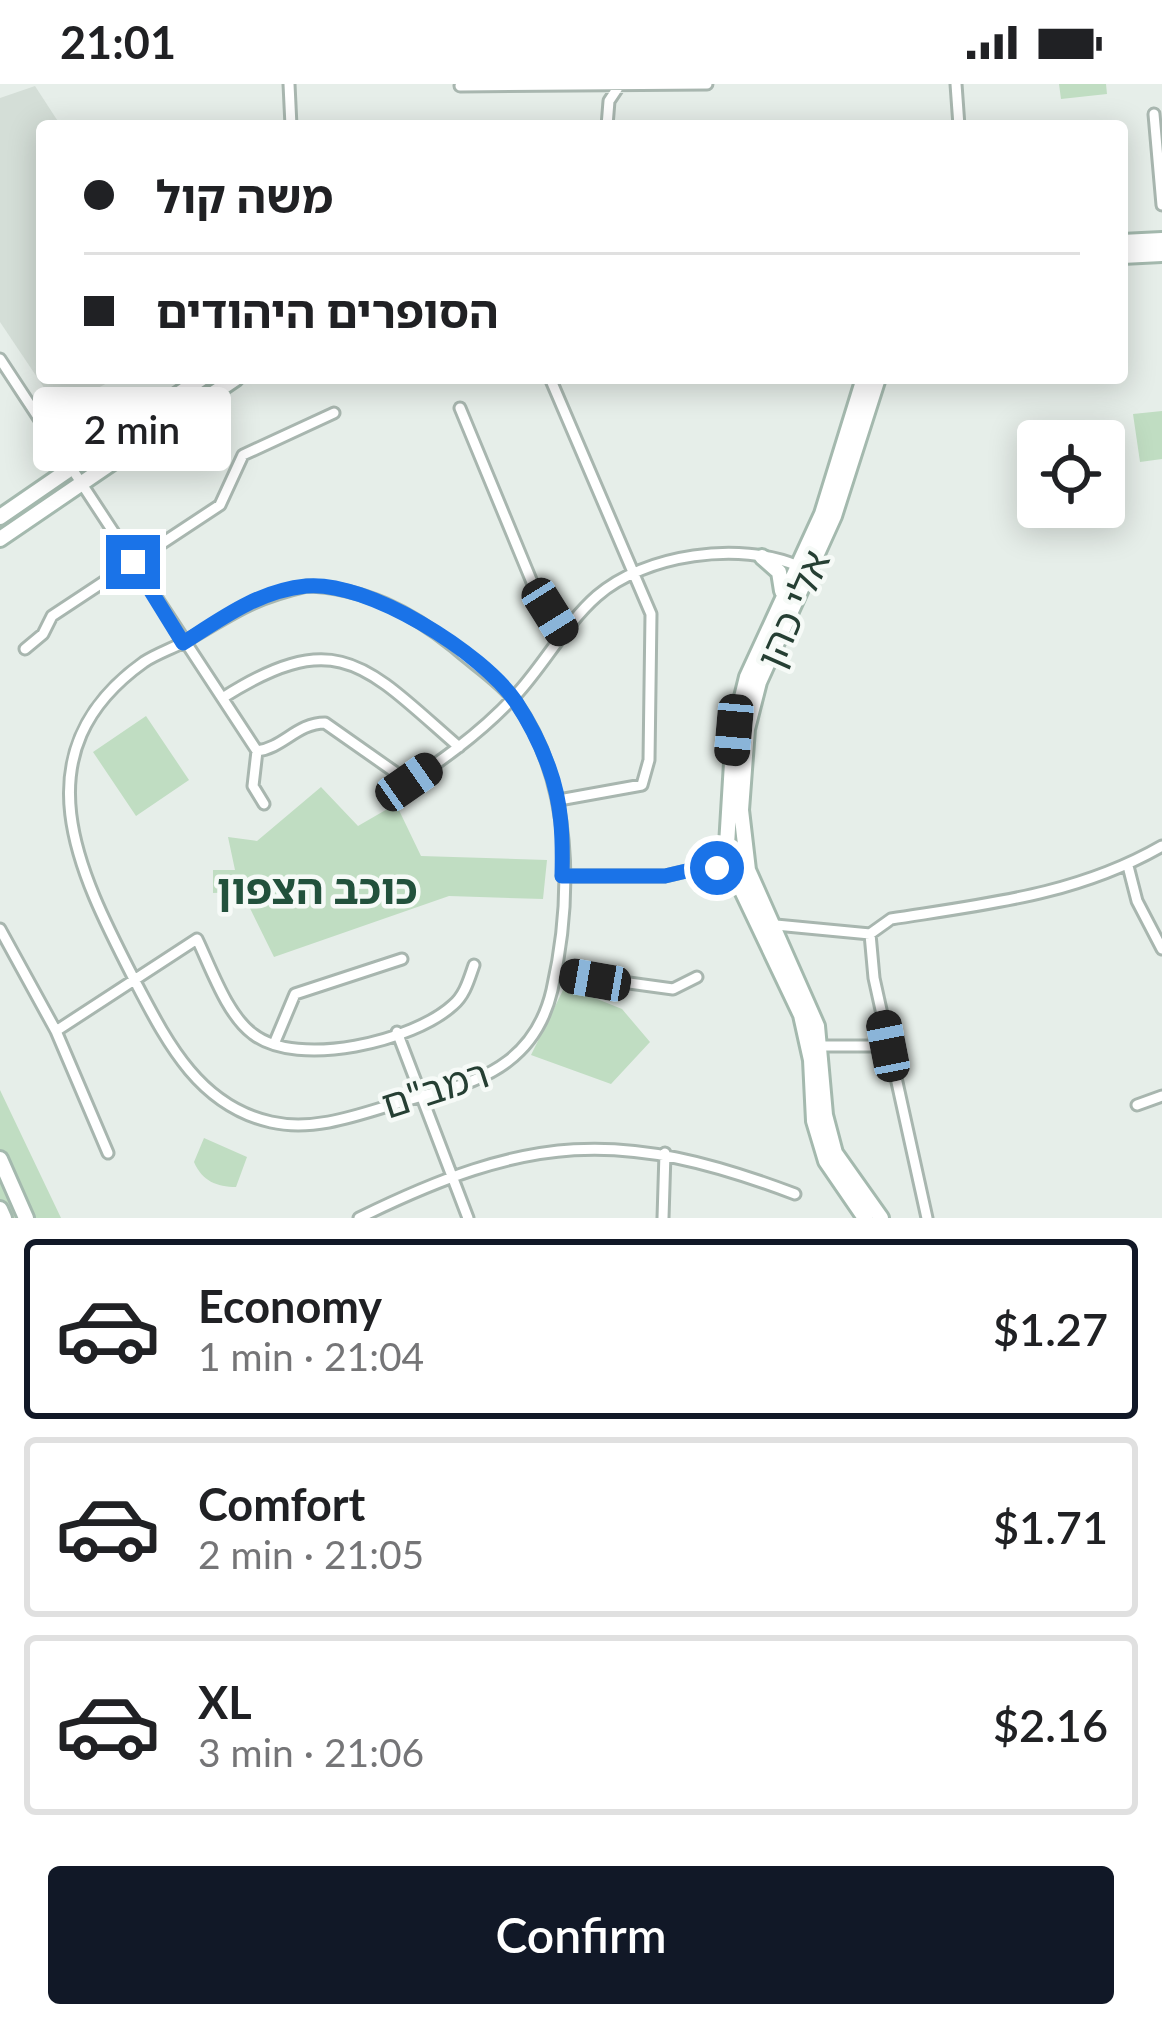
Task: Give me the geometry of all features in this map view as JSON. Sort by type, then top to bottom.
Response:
[{"type":"street","points":[[289,84],[291,120]]},
{"type":"street","points":[[460,86],[707,84]]},
{"type":"street","points":[[956,84],[959,120]]},
{"type":"street","points":[[608,120],[610,101],[619,86]]},
{"type":"street","points":[[1154,114],[1162,205]]},
{"type":"street","points":[[1128,242],[1162,240]]},
{"type":"street","points":[[1128,256],[1162,254]]},
{"type":"street","points":[[0,359],[257,751],[253,786],[264,805]]},
{"type":"street","points":[[0,518],[193,384]]},
{"type":"street","points":[[0,539],[227,384]]},
{"type":"street","points":[[553,384],[651,614],[648,774],[642,785],[559,800]]},
{"type":"street","name":"אלי כהן","points":[[734,846],[747,729],[842,462],[862,384]]},
{"type":"street","name":"אלי כהן","points":[[734,846],[734,730],[747,677],[782,595],[803,568],[858,454],[876,384]]},
{"type":"street","points":[[460,409],[535,587],[565,637]]},
{"type":"street","points":[[25,650],[44,634],[52,616],[220,505],[243,455],[334,413]]},
{"type":"street","points":[[762,557],[779,572],[782,595]]},
{"type":"street","points":[[392,793],[459,746],[514,698],[596,597],[633,572],[690,559],[762,557],[803,568]]},
{"type":"street","name":"רמב\"ם","points":[[307,586],[337,587],[389,604],[430,628],[514,698],[543,754],[559,800],[562,876],[556,973],[534,1034],[512,1062],[473,1084],[314,1127],[242,1112],[200,1084],[177,1058],[78,864],[67,779],[82,738],[107,695],[145,661],[183,643],[252,598],[307,586]]},
{"type":"street","points":[[224,698],[292,661],[324,657],[361,666],[459,746]]},
{"type":"street","points":[[257,751],[272,748],[302,726],[325,723],[409,782]]},
{"type":"street","points":[[562,876],[665,876],[716,864],[734,846],[749,854],[742,874],[801,1015],[811,1060],[814,1121],[826,1161],[865,1218]]},
{"type":"street","points":[[776,925],[870,934],[891,919],[1054,894],[1128,866],[1162,846]]},
{"type":"street","points":[[716,864],[723,875],[742,874]]},
{"type":"street","points":[[1128,866],[1137,901],[1162,949]]},
{"type":"street","points":[[742,874],[776,925],[822,1046],[825,1115],[835,1153],[881,1218]]},
{"type":"street","points":[[0,929],[56,1031],[108,1153]]},
{"type":"street","points":[[870,934],[888,1046],[926,1218]]},
{"type":"street","points":[[56,1031],[196,939],[251,1034],[274,1044],[322,1053],[397,1032],[457,1003],[474,964]]},
{"type":"street","points":[[274,1044],[295,994],[402,959]]},
{"type":"street","points":[[556,973],[673,989],[697,976]]},
{"type":"street","points":[[397,1032],[468,1218]]},
{"type":"street","points":[[822,1046],[888,1046]]},
{"type":"street","points":[[1137,1105],[1162,1096]]},
{"type":"street","points":[[358,1218],[450,1177],[550,1148],[665,1153],[718,1165],[795,1194]]},
{"type":"street","points":[[663,1218],[665,1153]]},
{"type":"street","points":[[0,1160],[26,1218]]},
{"type":"street","points":[[0,1209],[4,1218]]},
{"type":"shaded area","points":[[35,86],[57,120],[36,120],[36,376],[0,322],[0,98]]},
{"type":"shaded area","points":[[42,384],[105,384],[59,410]]},
{"type":"green space","points":[[1059,84],[1106,84],[1107,94],[1061,99]]},
{"type":"green space","points":[[1162,411],[1162,459],[1140,462],[1133,414]]},
{"type":"green space","points":[[146,716],[189,780],[136,816],[93,752]]},
{"type":"green space","points":[[321,787],[358,826],[396,804],[421,856],[547,860],[543,899],[449,896],[274,957],[242,892],[213,893],[213,870],[235,870],[228,837],[257,841]]},
{"type":"green space","points":[[565,986],[622,1009],[650,1042],[611,1084],[531,1055]]},
{"type":"green space","points":[[0,1090],[61,1218],[0,1218]]},
{"type":"green space","points":[[204,1138],[247,1157],[236,1187],[211,1182],[197,1169],[194,1162]]},
{"type":"district","name":"כוכב הצפון","points":[[317,889]]},
{"type":"route","points":[[133,562],[183,643],[252,598],[307,586],[337,587],[389,604],[430,628],[514,698],[559,800],[562,876],[665,876],[692,874],[716,864],[717,868]]}]
